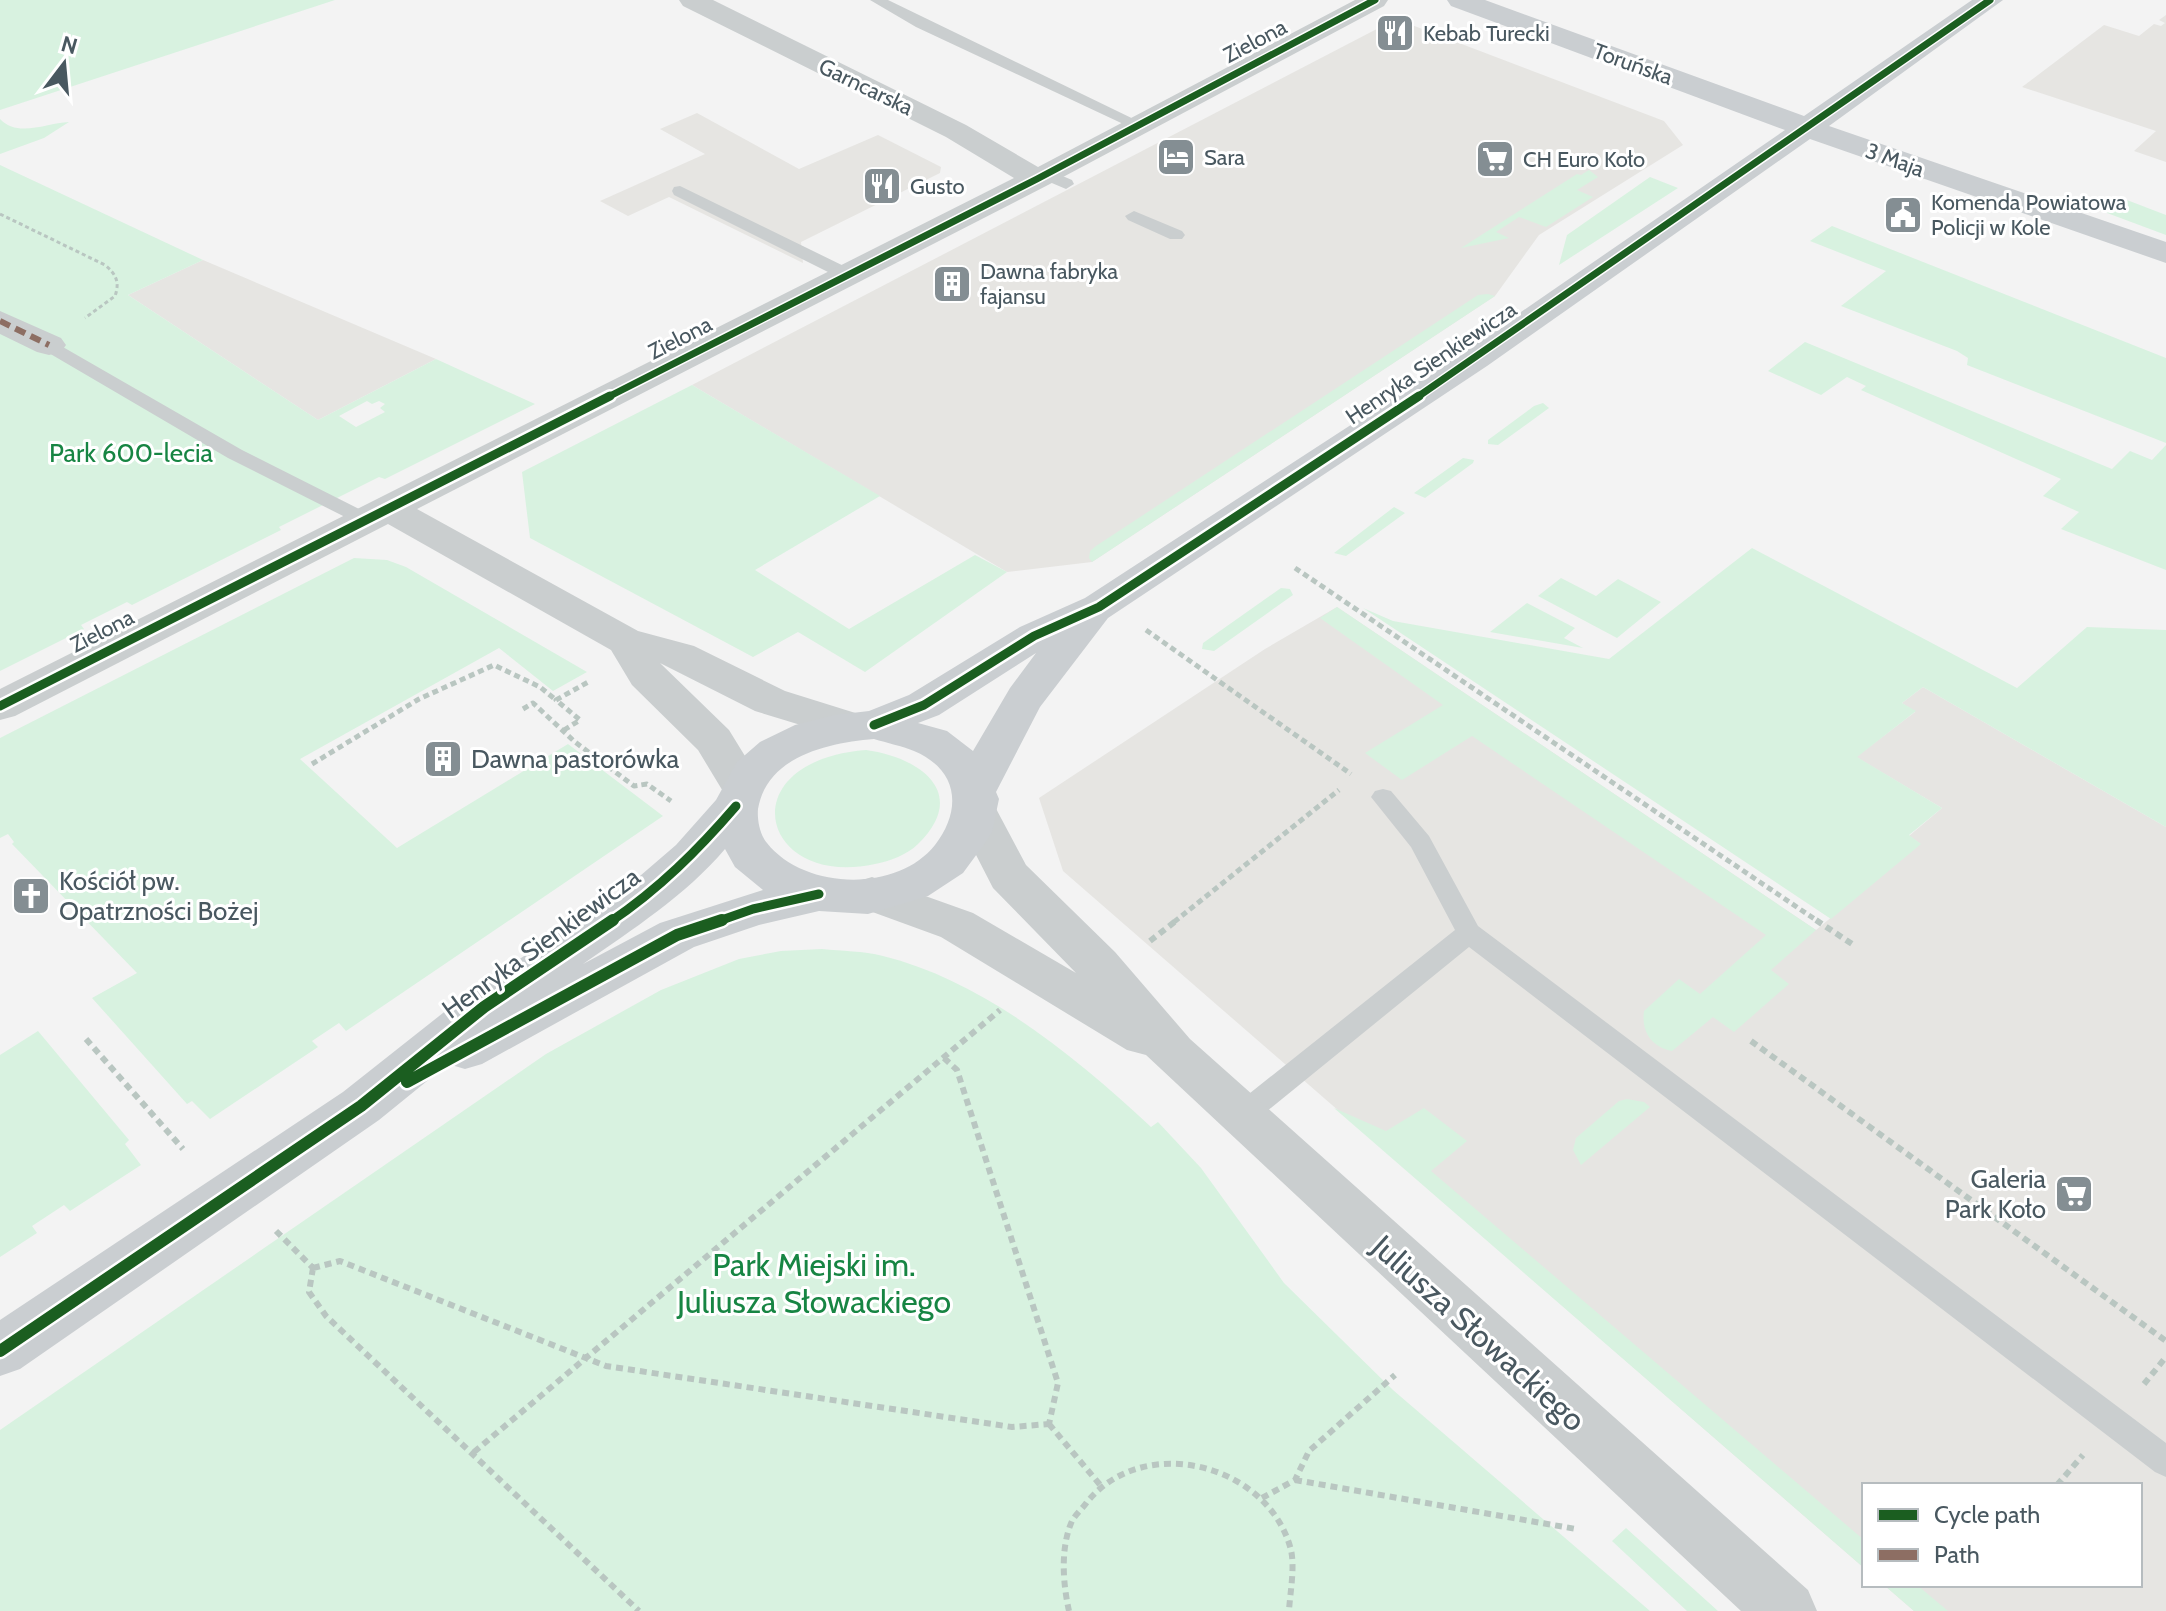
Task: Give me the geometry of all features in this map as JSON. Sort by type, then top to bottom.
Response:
[{"type":"street","name":"Garncarska","points":[[692,0],[1050,179]]},
{"type":"street","name":"Zielona","points":[[0,706],[848,275],[1050,179],[1140,126],[1375,0]]},
{"type":"street","name":"Toruńska","points":[[1460,0],[1806,128]]},
{"type":"street","name":"Henryka Sienkiewicza","points":[[862,726],[924,705],[1034,636],[1102,604],[1487,351],[1990,0]]},
{"type":"street","name":"3 Maja","points":[[1806,128],[1927,172],[2050,210],[2166,253]]},
{"type":"street","points":[[0,321],[49,345]]},
{"type":"street","points":[[377,514],[625,641],[680,655],[770,701],[862,726],[903,730],[929,738],[951,752],[967,769],[977,802],[967,841],[944,866],[911,884],[872,894],[819,894],[782,882],[753,861],[738,835],[739,796],[714,740],[647,675],[625,641]]},
{"type":"street","name":"Henryka Sienkiewicza","points":[[977,802],[998,739],[1027,693],[1060,649],[1102,604]]},
{"type":"street","points":[[739,796],[756,768],[797,740],[862,726]]},
{"type":"street","name":"Henryka Sienkiewicza","points":[[0,1351],[361,1106],[484,1007],[642,900],[692,857],[739,796]]},
{"type":"street","name":"Juliusza Słowackiego","points":[[977,802],[1009,876],[1098,965],[1173,1053],[1786,1611]]},
{"type":"street","name":"Henryka Sienkiewicza","points":[[361,1106],[677,935],[753,909],[819,894]]},
{"type":"street","name":"Juliusza Słowackiego","points":[[872,894],[957,925],[1173,1053]]},
{"type":"lane","points":[[877,0],[921,24],[1140,126]]},
{"type":"lane","points":[[680,191],[848,275]]},
{"type":"lane","points":[[1134,216],[1176,235]]},
{"type":"lane","points":[[49,345],[235,454],[377,514]]},
{"type":"lane","points":[[1383,797],[1420,842],[1469,933],[2166,1462]]},
{"type":"lane","points":[[1240,1117],[1469,933]]},
{"type":"path","points":[[0,214],[105,265],[115,274],[118,283],[115,296],[81,320]]},
{"type":"path","points":[[1295,568],[1855,946]]},
{"type":"path","points":[[1102,604],[1355,777],[1146,945]]},
{"type":"path","points":[[312,764],[419,699],[494,665],[540,687],[580,720],[564,730]]},
{"type":"path","points":[[556,700],[595,678]]},
{"type":"path","points":[[523,709],[533,703],[634,786],[647,784],[665,796]]},
{"type":"path","points":[[474,1452],[1009,1002]]},
{"type":"path","points":[[86,1039],[183,1149]]},
{"type":"path","points":[[1751,1041],[2166,1341]]},
{"type":"path","points":[[944,1058],[957,1070],[1058,1383],[1049,1424]]},
{"type":"path","points":[[272,1228],[313,1268]]},
{"type":"path","points":[[313,1268],[340,1261],[606,1366],[1012,1427],[1049,1424]]},
{"type":"path","points":[[313,1268],[309,1292],[326,1316],[474,1452],[639,1611]]},
{"type":"path","points":[[1262,1498],[1295,1480],[1309,1451],[1395,1375]]},
{"type":"path","points":[[1049,1424],[1101,1486]]},
{"type":"path","points":[[1069,1611],[1062,1576],[1065,1543],[1078,1512],[1101,1486],[1129,1470],[1159,1461],[1192,1462],[1242,1481],[1277,1515],[1292,1549],[1295,1585],[1289,1611]]},
{"type":"path","points":[[1295,1480],[1576,1529]]},
{"type":"shaded area","points":[[2166,15],[2166,162],[2134,151],[2156,131],[2022,87],[2104,25],[2139,36],[2154,24],[2161,26],[2165,23],[2159,20]]},
{"type":"shaded area","points":[[1396,19],[1664,121],[1683,145],[1539,235],[1495,296],[1092,562],[1007,572],[692,385]]},
{"type":"shaded area","points":[[697,113],[799,169],[878,135],[941,167],[940,173],[801,242],[803,263],[669,197],[628,216],[600,201],[705,154],[660,129]]},
{"type":"shaded area","points":[[203,260],[436,359],[318,420],[128,295]]},
{"type":"shaded area","points":[[1337,607],[1816,930],[1920,844],[1909,836],[1942,808],[1856,757],[1915,712],[1902,703],[1923,687],[2166,827],[2166,1611],[1914,1611],[1886,1587],[2142,1587],[2142,1483],[1862,1483],[1862,1566],[1063,871],[1039,798],[1265,649]]},
{"type":"green space","points":[[0,0],[335,0],[0,110]]},
{"type":"green space","points":[[0,119],[7,125],[24,129],[69,122],[44,138],[0,154]]},
{"type":"green space","name":"Park 600-lecia","points":[[0,165],[203,260],[128,295],[318,420],[436,359],[535,404],[385,479],[379,477],[132,605],[127,602],[81,625],[84,629],[0,671]],"holes":[[[367,401],[372,404],[379,401],[385,404],[380,408],[385,412],[356,427],[339,416]]]},
{"type":"green space","points":[[1589,170],[1598,177],[1577,190],[1593,197],[1546,227],[1519,217],[1496,232],[1509,238],[1461,248],[1577,174]]},
{"type":"green space","points":[[1650,177],[1678,188],[1559,265],[1567,235]]},
{"type":"green space","points":[[2119,197],[2166,215],[2166,235],[2099,210]]},
{"type":"green space","points":[[1832,226],[2166,358],[2166,443],[1967,365],[1968,358],[1957,351],[1841,306],[1886,271],[1810,241]]},
{"type":"green space","points":[[1478,295],[1495,296],[1092,562],[1089,558],[1090,551],[1096,546]]},
{"type":"green space","points":[[1805,342],[2112,469],[2130,451],[2152,460],[2166,445],[2166,570],[2061,529],[2079,512],[2043,496],[2061,479],[1861,390],[1866,386],[1847,377],[1821,395],[1768,371]]},
{"type":"green space","points":[[692,385],[880,496],[755,570],[849,629],[975,555],[1007,572],[865,672],[798,632],[753,657],[530,538],[522,472]]},
{"type":"green space","points":[[1543,403],[1549,408],[1498,445],[1488,444],[1488,440],[1534,406]]},
{"type":"green space","points":[[1463,458],[1474,460],[1473,463],[1425,498],[1414,493]]},
{"type":"green space","points":[[1394,507],[1405,513],[1346,556],[1334,553]]},
{"type":"green space","points":[[1752,548],[2017,688],[2087,627],[2166,630],[2166,827],[1923,687],[1902,703],[1916,711],[1857,757],[1942,808],[1909,835],[1921,844],[1831,919],[1363,608],[1393,621],[1609,659]]},
{"type":"green space","points":[[354,558],[387,560],[406,567],[587,672],[553,691],[499,648],[300,759],[397,848],[568,744],[663,816],[346,1031],[339,1023],[312,1041],[318,1047],[210,1119],[192,1101],[187,1104],[92,998],[137,973],[12,844],[14,842],[8,834],[0,838],[0,738]]},
{"type":"green space","points":[[1561,578],[1596,596],[1618,579],[1661,602],[1617,638],[1538,596]]},
{"type":"green space","points":[[1281,588],[1290,589],[1293,595],[1214,651],[1202,649],[1203,643]]},
{"type":"green space","points":[[1527,603],[1575,628],[1564,638],[1583,648],[1490,632]]},
{"type":"green space","points":[[1337,607],[1816,930],[1771,970],[1789,984],[1734,1032],[1713,1017],[1672,1051],[1654,1042],[1644,1026],[1644,1011],[1679,979],[1700,994],[1766,935],[1472,736],[1402,780],[1365,753],[1443,705],[1320,618]]},
{"type":"green space","points":[[866,750],[904,760],[931,780],[939,793],[940,808],[933,825],[914,848],[881,863],[836,867],[806,858],[785,842],[776,820],[778,797],[793,776],[822,759]]},
{"type":"green space","name":"Park Miejski im. Juliusza Słowackiego","points":[[822,949],[883,956],[957,983],[1027,1025],[1060,1049],[1151,1127],[1158,1122],[1201,1168],[1284,1283],[1393,1390],[1650,1611],[0,1611],[0,1430],[546,1054],[661,990],[739,959],[781,951]]},
{"type":"green space","points":[[38,1031],[129,1140],[125,1144],[141,1165],[70,1211],[64,1205],[32,1226],[37,1233],[0,1257],[0,1055]]},
{"type":"green space","points":[[1619,1101],[1644,1102],[1650,1107],[1581,1165],[1573,1150],[1576,1138]]},
{"type":"green space","points":[[1334,1108],[1386,1131],[1424,1108],[1467,1141],[1431,1171],[1862,1538],[1862,1566]]},
{"type":"green space","points":[[1626,1528],[1718,1611],[1687,1611],[1612,1541]]},
{"type":"green space","points":[[1886,1587],[1919,1587],[1948,1611],[1914,1611]]},
{"type":"marked path","points":[[0,321],[49,345]]},
{"type":"cycle path","points":[[0,706],[1037,179],[1375,0]]},
{"type":"cycle path","points":[[874,725],[924,705],[1034,636],[1099,607],[1475,359],[1990,0]]},
{"type":"cycle path","points":[[0,1351],[361,1106],[484,1007],[642,900],[692,857],[736,806]]},
{"type":"cycle path","points":[[407,1082],[677,935],[753,909],[819,894]]},
{"type":"place","name":"Kebab Turecki","points":[[1395,33]]},
{"type":"place","name":"Sara","points":[[1176,157]]},
{"type":"place","name":"CH Euro Koło","points":[[1495,159]]},
{"type":"place","name":"Gusto","points":[[882,186]]},
{"type":"place","name":"Komenda Powiatowa Policji w Kole","points":[[1903,215]]},
{"type":"place","name":"Dawna fabryka fajansu","points":[[952,284]]},
{"type":"place","name":"Dawna pastorówka","points":[[443,759]]},
{"type":"place","name":"Kościół pw. Opatrzności Bożej","points":[[31,896]]},
{"type":"place","name":"Galeria Park Koło","points":[[2074,1194]]}]
